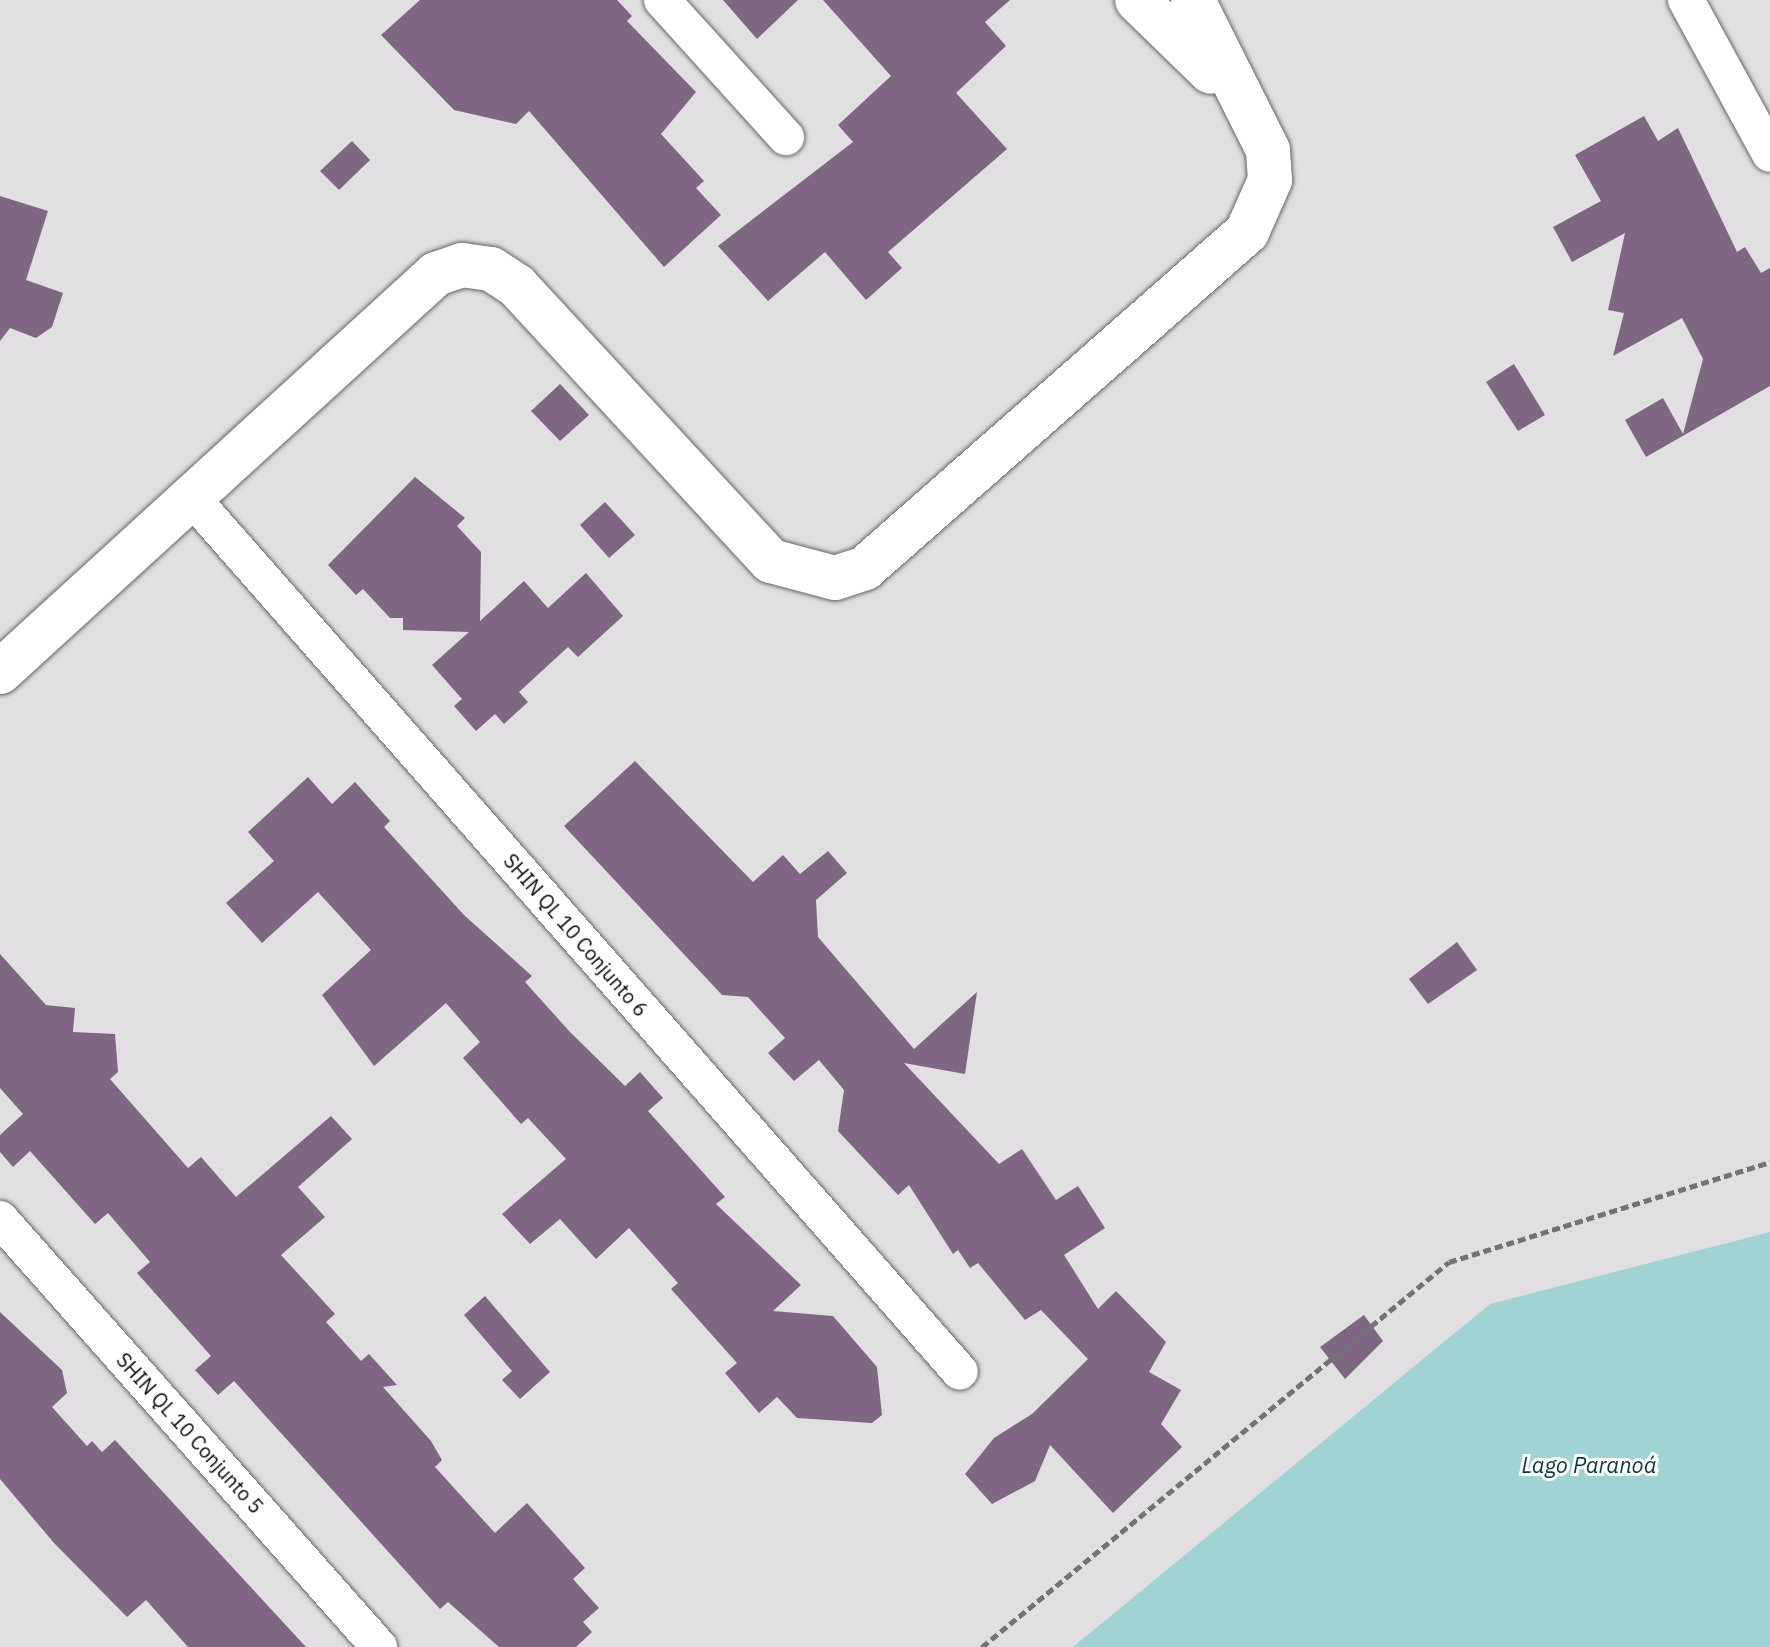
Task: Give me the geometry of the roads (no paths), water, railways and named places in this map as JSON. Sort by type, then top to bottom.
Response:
[{"type":"street","points":[[662,0],[786,137]]},
{"type":"street","points":[[1139,0],[1179,0]]},
{"type":"street","points":[[1139,0],[1242,101]]},
{"type":"street","points":[[0,672],[436,274],[462,265],[491,269],[517,286],[771,561],[835,578],[865,568],[1247,232],[1270,180],[1268,150],[1193,0]]},
{"type":"street","points":[[1686,0],[1770,154]]},
{"type":"street","name":"SHIN QL 10 Conjunto 6","points":[[192,498],[960,1372]]},
{"type":"street","name":"SHIN QL 10 Conjunto 5","points":[[0,1219],[379,1647]]},
{"type":"water","name":"Lago Paranoá","points":[[1770,1232],[1770,1647],[1073,1647],[1490,1304]]}]
